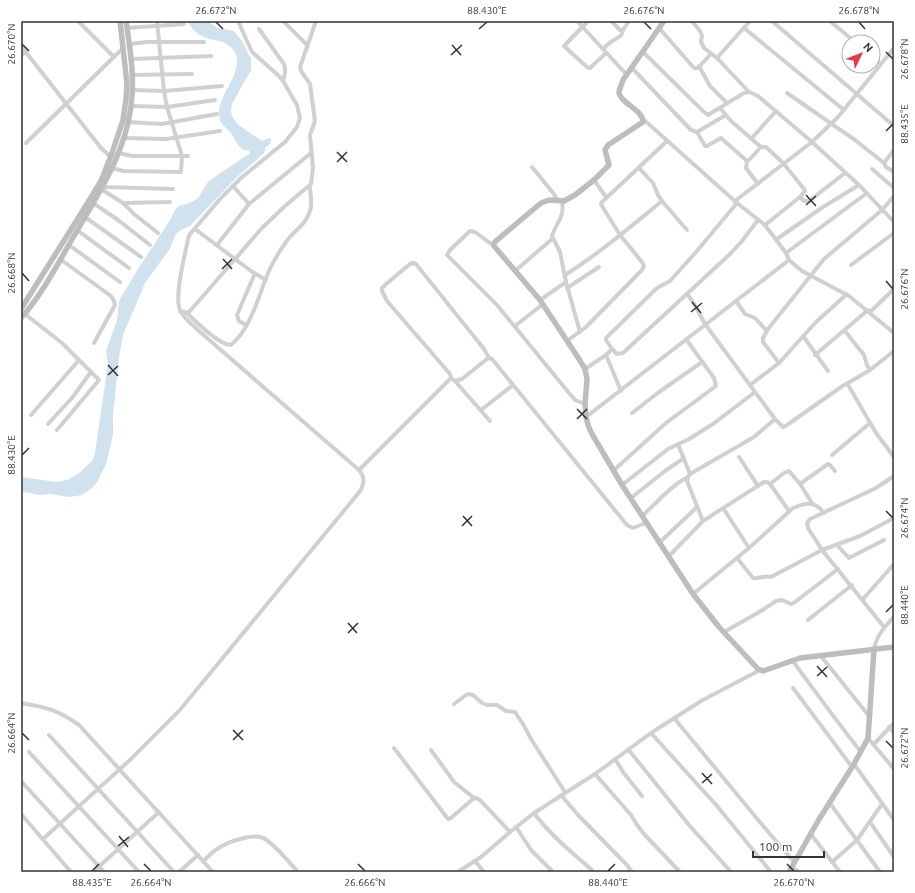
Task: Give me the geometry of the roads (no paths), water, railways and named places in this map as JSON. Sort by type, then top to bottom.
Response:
[{"type":"street","points":[[78,21],[114,57]]},
{"type":"street","points":[[22,311],[101,181],[123,120],[127,84],[120,21]]},
{"type":"street","points":[[22,311],[45,285],[102,188],[119,153],[128,122],[132,90],[131,60],[126,21]]},
{"type":"street","points":[[43,839],[166,726],[361,490],[364,484],[364,477],[359,470],[199,331],[180,311],[178,303],[188,238],[241,178],[285,142],[297,127],[300,118],[297,105],[283,81],[252,52],[238,21]]},
{"type":"street","points":[[283,21],[307,45]]},
{"type":"street","points":[[180,311],[187,312],[204,329],[231,346],[246,325],[266,280],[286,241],[308,217],[311,210],[310,187],[313,175],[310,135],[314,115],[310,84],[300,67],[316,21]]},
{"type":"street","points":[[576,21],[626,75]]},
{"type":"street","points":[[588,21],[564,46],[590,68],[605,51],[611,41],[622,35],[623,30],[629,21]]},
{"type":"street","points":[[611,21],[620,30],[623,30]]},
{"type":"street","points":[[664,21],[623,80],[619,90],[620,95],[667,141],[702,170],[736,202],[765,225],[777,239],[789,260],[810,276],[846,294],[869,311],[894,333]]},
{"type":"street","points":[[692,21],[700,31],[702,44],[749,92],[758,96],[812,142],[859,185],[894,222]]},
{"type":"street","points":[[717,58],[750,21]]},
{"type":"street","points":[[772,21],[894,126]]},
{"type":"street","points":[[830,21],[845,34]]},
{"type":"street","points":[[127,28],[158,24],[184,24]]},
{"type":"street","points":[[112,168],[123,171],[181,172],[182,156],[164,91],[158,24]]},
{"type":"street","points":[[659,28],[694,68],[699,66],[712,54]]},
{"type":"street","points":[[744,28],[844,110]]},
{"type":"street","points":[[258,29],[286,68],[283,81]]},
{"type":"street","points":[[129,44],[204,42]]},
{"type":"street","points":[[21,46],[110,157]]},
{"type":"street","points":[[26,143],[124,48]]},
{"type":"street","points":[[881,63],[894,48]]},
{"type":"street","points":[[21,56],[26,52]]},
{"type":"street","points":[[642,52],[703,112],[708,115],[740,95],[749,92]]},
{"type":"street","points":[[131,60],[211,56]]},
{"type":"street","points":[[699,66],[710,86],[727,103]]},
{"type":"street","points":[[631,67],[691,130],[697,132],[705,146],[708,146],[721,138],[746,161],[746,168],[758,184]]},
{"type":"street","points":[[132,75],[192,74]]},
{"type":"street","points":[[758,220],[730,254],[623,353],[617,354],[612,349],[606,338],[656,288],[670,281],[696,252],[736,202],[812,142],[831,124],[857,95],[873,74]]},
{"type":"street","points":[[132,90],[164,91],[222,86]]},
{"type":"street","points":[[786,93],[855,140],[884,163],[886,167],[894,172]]},
{"type":"street","points":[[131,106],[167,106],[215,100]]},
{"type":"street","points":[[720,108],[726,116],[751,139],[761,147],[766,147],[784,164],[805,191],[800,197],[765,225]]},
{"type":"street","points":[[751,139],[776,111]]},
{"type":"street","points":[[128,122],[149,124],[172,123],[217,114]]},
{"type":"street","points":[[697,132],[726,116]]},
{"type":"street","points":[[494,246],[494,243],[497,240],[541,202],[559,200],[575,195],[594,180],[609,164],[605,150],[608,145],[640,124],[643,119]]},
{"type":"street","points":[[124,138],[166,139],[220,131]]},
{"type":"street","points":[[567,341],[580,332],[638,275],[644,266],[620,235],[602,206],[602,201],[667,141]]},
{"type":"street","points":[[746,161],[749,160],[761,147]]},
{"type":"street","points":[[884,163],[894,150]]},
{"type":"street","points":[[119,153],[132,156],[188,156]]},
{"type":"street","points":[[217,245],[248,204],[311,153]]},
{"type":"street","points":[[532,167],[559,200],[563,210],[562,215],[552,233],[552,239],[560,252],[567,288],[580,332]]},
{"type":"street","points":[[639,168],[653,183],[662,201],[687,230]]},
{"type":"street","points":[[872,169],[894,188]]},
{"type":"street","points":[[800,197],[804,201],[809,201],[846,173]]},
{"type":"street","points":[[594,180],[606,197]]},
{"type":"street","points":[[777,239],[822,207],[859,185]]},
{"type":"street","points":[[233,186],[248,204]]},
{"type":"street","points":[[187,312],[198,302],[235,258],[271,219],[310,187]]},
{"type":"street","points":[[102,188],[173,189]]},
{"type":"street","points":[[102,188],[123,203],[158,233]]},
{"type":"street","points":[[786,253],[867,193]]},
{"type":"street","points":[[779,363],[763,342],[767,331],[824,259],[882,210],[894,196]]},
{"type":"street","points":[[565,274],[587,261],[662,201]]},
{"type":"street","points":[[123,203],[170,202]]},
{"type":"street","points":[[93,203],[150,245]]},
{"type":"street","points":[[85,217],[141,257]]},
{"type":"street","points":[[195,229],[254,273],[266,280]]},
{"type":"street","points":[[77,230],[129,268]]},
{"type":"street","points":[[585,404],[575,400],[568,393],[515,326],[480,287],[447,255],[450,250],[470,231],[475,232],[494,246],[542,302],[567,341],[580,358],[585,369],[587,379],[585,404],[588,425],[613,471],[693,594],[724,632],[760,670]]},
{"type":"street","points":[[851,265],[894,233]]},
{"type":"street","points":[[515,271],[552,239]]},
{"type":"street","points":[[69,245],[120,282]]},
{"type":"street","points":[[60,259],[111,296],[114,301],[115,305],[94,343]]},
{"type":"street","points":[[586,417],[789,260]]},
{"type":"street","points":[[490,421],[455,380],[451,378],[450,374],[387,301],[382,288],[410,264],[416,264],[484,349],[489,358],[492,359],[627,525],[633,528],[646,523]]},
{"type":"street","points":[[567,288],[599,267]]},
{"type":"street","points":[[246,325],[239,321],[237,315],[254,273]]},
{"type":"street","points":[[515,326],[566,282]]},
{"type":"street","points":[[815,355],[894,289]]},
{"type":"street","points":[[687,294],[705,324],[783,427],[847,383],[870,370],[894,352]]},
{"type":"street","points":[[750,385],[779,363],[803,336],[846,294]]},
{"type":"street","points":[[736,301],[745,314],[755,318],[767,331]]},
{"type":"street","points":[[22,311],[62,343],[99,380],[57,430]]},
{"type":"street","points":[[845,331],[864,355],[870,370]]},
{"type":"street","points":[[803,336],[815,355],[828,371]]},
{"type":"street","points":[[613,471],[666,424],[716,386],[714,378],[686,339]]},
{"type":"street","points":[[585,369],[606,355],[612,349]]},
{"type":"street","points":[[606,355],[621,390]]},
{"type":"street","points":[[455,380],[462,379],[489,358]]},
{"type":"street","points":[[31,415],[79,360]]},
{"type":"street","points":[[632,414],[664,388],[702,362]]},
{"type":"street","points":[[48,424],[72,398],[91,372]]},
{"type":"street","points":[[359,470],[451,378]]},
{"type":"street","points":[[847,383],[870,423],[894,457]]},
{"type":"street","points":[[481,410],[513,385]]},
{"type":"street","points":[[622,485],[663,453],[713,424],[755,392]]},
{"type":"street","points":[[642,516],[681,480],[754,437],[776,419]]},
{"type":"street","points":[[832,455],[870,423]]},
{"type":"street","points":[[678,444],[689,476],[687,481],[703,521]]},
{"type":"street","points":[[739,456],[758,486]]},
{"type":"street","points":[[631,498],[684,458]]},
{"type":"street","points":[[800,484],[828,464],[835,471]]},
{"type":"street","points":[[770,484],[787,471],[790,472],[800,484],[812,503],[820,507],[824,513]]},
{"type":"street","points":[[884,627],[852,585],[822,550],[808,528],[807,523],[810,519],[876,488],[894,476]]},
{"type":"street","points":[[668,557],[703,521],[764,482],[770,484],[789,511]]},
{"type":"street","points":[[693,594],[749,548],[789,511],[798,506],[812,503]]},
{"type":"street","points":[[660,543],[697,507]]},
{"type":"street","points":[[723,508],[749,548]]},
{"type":"street","points":[[737,558],[753,578],[757,579],[765,576],[775,576],[822,550],[860,536],[894,518]]},
{"type":"street","points":[[837,545],[850,558],[884,540]]},
{"type":"street","points":[[863,599],[894,564]]},
{"type":"street","points":[[724,632],[762,611],[776,600],[782,600],[791,604],[795,602],[838,569]]},
{"type":"street","points":[[808,620],[852,585]]},
{"type":"street","points":[[789,872],[810,833],[853,766],[868,738],[874,649],[878,636],[884,627],[894,617]]},
{"type":"street","points":[[458,872],[475,861],[534,814],[594,774],[651,733],[701,701],[760,670],[763,671],[792,660],[820,655],[894,647]]},
{"type":"street","points":[[820,655],[869,716]]},
{"type":"street","points":[[792,660],[823,700],[834,718],[861,752]]},
{"type":"street","points":[[793,688],[894,820]]},
{"type":"street","points":[[454,704],[469,694],[473,695],[482,703],[487,705],[497,705],[506,711],[515,712],[563,794],[583,820],[627,864],[632,872]]},
{"type":"street","points":[[21,703],[50,709],[79,725],[213,872]]},
{"type":"street","points":[[674,718],[798,872]]},
{"type":"street","points":[[874,744],[894,723]]},
{"type":"street","points":[[889,727],[894,733]]},
{"type":"street","points":[[651,733],[717,806],[771,872]]},
{"type":"street","points":[[49,735],[174,872]]},
{"type":"street","points":[[868,738],[894,769]]},
{"type":"street","points":[[394,748],[448,819],[474,798]]},
{"type":"street","points":[[628,749],[689,825],[731,872]]},
{"type":"street","points":[[432,750],[458,787],[474,798],[480,800],[510,832]]},
{"type":"street","points":[[29,752],[139,872]]},
{"type":"street","points":[[615,759],[623,772],[642,796]]},
{"type":"street","points":[[594,774],[631,815],[644,834],[680,872]]},
{"type":"street","points":[[21,781],[104,872]]},
{"type":"street","points":[[829,802],[880,872]]},
{"type":"street","points":[[832,862],[857,840],[882,804]]},
{"type":"street","points":[[93,872],[159,812]]},
{"type":"street","points":[[21,814],[71,872]]},
{"type":"street","points":[[534,814],[554,837],[594,872]]},
{"type":"street","points":[[870,822],[894,857]]},
{"type":"street","points":[[516,827],[531,850],[553,872]]},
{"type":"street","points":[[810,833],[840,872]]},
{"type":"street","points":[[203,861],[224,845],[246,837],[260,836],[270,843],[298,872]]},
{"type":"street","points":[[179,872],[198,855]]},
{"type":"street","points":[[475,861],[484,872]]},
{"type":"water","points":[[187,21],[206,21],[218,28],[234,31],[242,41],[251,59],[251,70],[232,104],[232,116],[235,121],[260,140],[262,141],[269,138],[271,139],[271,143],[266,147],[264,153],[236,178],[190,226],[176,234],[169,250],[145,283],[123,335],[119,357],[113,414],[113,435],[106,464],[97,482],[92,488],[82,495],[69,497],[51,494],[39,495],[21,491],[21,477],[57,482],[67,480],[78,474],[92,461],[95,453],[108,364],[106,351],[117,320],[119,301],[175,210],[179,206],[190,203],[198,198],[208,182],[250,154],[249,150],[243,150],[239,146],[231,133],[222,124],[219,115],[223,97],[236,69],[237,60],[234,51],[228,44],[200,35],[193,30]]}]
